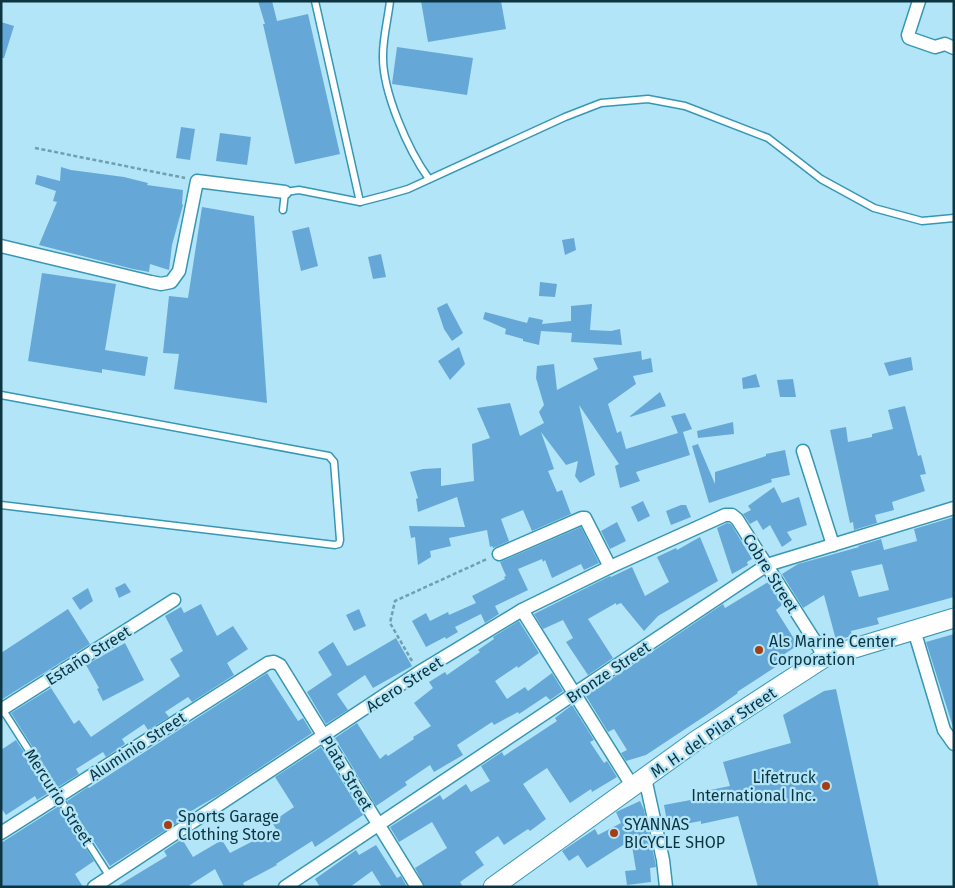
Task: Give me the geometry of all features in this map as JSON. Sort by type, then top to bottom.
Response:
[{"type":"main road","name":"M. H. del Pilar Street","points":[[492,887],[697,740],[825,657],[954,618]]},
{"type":"street","points":[[919,1],[910,28],[909,38],[935,47],[945,44],[954,48]]},
{"type":"street","points":[[1,246],[151,282],[171,282],[179,271],[196,181],[285,192]]},
{"type":"street","points":[[803,451],[832,545]]},
{"type":"street","name":"Bronze Street","points":[[285,887],[767,565],[954,508]]},
{"type":"street","name":"Acero Street","points":[[94,887],[113,882],[418,673],[522,610],[610,567],[726,515],[732,515]]},
{"type":"street","name":"Cobre Street","points":[[732,515],[737,519],[825,657]]},
{"type":"street","points":[[499,554],[585,518],[610,567]]},
{"type":"street","name":"Estaño Street","points":[[2,709],[174,600]]},
{"type":"street","points":[[522,610],[574,695],[639,782],[663,860],[666,887]]},
{"type":"street","points":[[914,630],[944,730],[954,744]]},
{"type":"street","name":"Plata Street","points":[[274,662],[280,665],[417,887]]},
{"type":"street","name":"Aluminio Street","points":[[1,834],[268,663],[274,662]]},
{"type":"lane","points":[[315,1],[360,202]]},
{"type":"lane","points":[[390,1],[383,54],[386,84],[416,161],[429,179]]},
{"type":"lane","points":[[283,210],[285,192],[299,190],[360,202],[408,189],[565,117],[601,104],[648,99],[685,106],[768,138],[821,179],[874,208],[922,221],[954,218]]},
{"type":"lane","points":[[1,395],[329,456],[334,462],[340,540],[339,544],[336,545],[1,504]]},
{"type":"lane","name":"Mercurio Street","points":[[2,709],[113,882]]},
{"type":"path","points":[[35,148],[196,181]]},
{"type":"path","points":[[418,673],[390,623],[395,601],[499,554]]},
{"type":"building","points":[[258,1],[272,1],[277,21],[308,14],[340,154],[295,164],[263,24],[265,24]]},
{"type":"building","points":[[421,1],[501,1],[506,29],[428,42]]},
{"type":"building","points":[[1,22],[14,26],[4,58],[1,58]]},
{"type":"building","points":[[397,47],[473,58],[467,95],[392,84]]},
{"type":"building","points":[[181,127],[195,129],[190,160],[176,158]]},
{"type":"building","points":[[220,133],[251,137],[247,165],[216,161]]},
{"type":"building","points":[[61,167],[124,177],[148,183],[147,185],[183,190],[183,205],[172,245],[169,270],[150,264],[149,272],[133,269],[39,245],[57,202],[53,201],[56,191],[35,184],[37,175],[60,181]]},
{"type":"building","points":[[202,207],[254,216],[267,403],[174,389],[179,354],[163,353],[169,296],[188,298]]},
{"type":"building","points":[[309,227],[318,266],[301,271],[292,231]]},
{"type":"building","points":[[574,238],[576,250],[565,255],[562,240]]},
{"type":"building","points":[[381,254],[386,277],[373,279],[368,257]]},
{"type":"building","points":[[42,273],[116,284],[105,350],[148,357],[145,376],[102,369],[102,373],[28,361]]},
{"type":"building","points":[[540,282],[557,284],[555,297],[539,296]]},
{"type":"building","points":[[447,303],[463,333],[452,341],[444,329],[437,308]]},
{"type":"building","points":[[592,304],[590,330],[611,331],[620,329],[622,345],[571,342],[572,333],[541,331],[539,345],[505,334],[506,329],[483,319],[485,312],[527,323],[529,317],[543,320],[542,324],[571,321],[571,306]]},
{"type":"building","points":[[459,347],[465,364],[450,380],[438,361]]},
{"type":"building","points":[[641,351],[642,360],[651,358],[653,372],[633,376],[636,384],[608,404],[617,433],[621,431],[626,449],[678,433],[671,416],[685,413],[692,429],[683,432],[690,455],[636,472],[640,481],[620,488],[615,466],[619,464],[579,405],[595,475],[580,483],[575,476],[578,461],[566,465],[541,432],[554,469],[548,471],[557,492],[562,490],[571,514],[532,531],[523,510],[501,519],[509,541],[493,548],[492,546],[490,547],[487,530],[449,538],[451,546],[430,551],[431,557],[418,565],[415,537],[411,538],[409,526],[465,527],[457,497],[418,512],[416,499],[418,498],[410,472],[441,468],[441,486],[474,481],[472,444],[490,438],[477,408],[510,403],[520,436],[544,423],[539,412],[544,405],[536,378],[537,366],[554,364],[557,390],[598,369],[593,358]]},
{"type":"building","points":[[911,357],[913,370],[889,376],[884,363]]},
{"type":"building","points":[[756,374],[760,387],[743,389],[742,378]]},
{"type":"building","points":[[793,379],[796,397],[780,397],[777,380]]},
{"type":"building","points":[[660,392],[666,406],[630,417],[630,416]]},
{"type":"building","points":[[905,406],[918,456],[921,455],[926,474],[920,475],[925,491],[892,502],[894,510],[875,515],[877,523],[854,530],[853,522],[850,523],[830,430],[846,427],[848,442],[872,437],[872,434],[893,429],[888,410]]},
{"type":"building","points":[[733,422],[734,434],[698,438],[697,431]]},
{"type":"building","points":[[698,444],[715,484],[715,472],[766,456],[766,454],[785,450],[790,475],[771,479],[772,482],[709,503],[692,446]]},
{"type":"building","points":[[774,487],[782,503],[799,497],[807,525],[787,532],[792,540],[782,547],[770,525],[763,530],[757,520],[750,524],[743,514],[751,510],[748,506]]},
{"type":"building","points":[[643,501],[650,516],[638,522],[631,507]]},
{"type":"building","points":[[686,505],[691,517],[671,525],[666,511]]},
{"type":"building","points":[[954,517],[954,597],[877,618],[879,624],[851,631],[852,636],[836,640],[824,595],[803,608],[782,574],[798,564],[881,539],[884,550],[917,541],[914,529]],"holes":[[[882,564],[889,590],[859,597],[851,571]]]},
{"type":"building","points":[[617,522],[626,541],[610,549],[601,531]]},
{"type":"building","points":[[727,523],[731,524],[752,559],[747,562],[748,565],[732,574],[717,528]]},
{"type":"building","points":[[581,527],[599,563],[584,570],[581,564],[552,578],[545,560],[543,562],[542,559],[518,569],[528,590],[495,606],[499,614],[485,623],[481,614],[455,627],[458,632],[426,647],[412,621],[426,613],[430,621],[448,612],[449,615],[476,603],[472,596],[505,579],[504,577],[506,576],[500,562]]},
{"type":"building","points":[[700,537],[718,581],[658,616],[644,631],[621,603],[616,605],[616,603],[588,619],[613,658],[588,675],[566,642],[573,638],[563,620],[543,629],[534,614],[632,567],[645,596],[669,582],[657,557],[676,548],[677,550]]},
{"type":"building","points":[[768,582],[782,605],[776,610],[798,645],[780,657],[783,662],[737,692],[714,710],[646,755],[626,761],[621,753],[627,750],[614,729],[608,732],[586,696],[723,604],[725,608]]},
{"type":"building","points":[[125,583],[131,592],[119,598],[115,588]]},
{"type":"building","points":[[88,588],[93,601],[80,610],[72,598]]},
{"type":"building","points":[[201,604],[217,636],[233,626],[248,649],[227,663],[234,675],[192,702],[188,697],[165,712],[169,717],[148,730],[144,724],[122,739],[125,744],[106,757],[103,752],[76,769],[79,774],[58,787],[11,713],[51,688],[74,724],[79,720],[91,737],[180,676],[170,659],[183,651],[165,616],[181,607],[184,613]]},
{"type":"building","points":[[68,609],[90,644],[1,700],[1,653]]},
{"type":"building","points":[[359,609],[366,626],[354,631],[346,615]]},
{"type":"building","points":[[519,621],[539,653],[495,681],[507,699],[525,687],[528,691],[552,673],[563,691],[550,700],[546,696],[519,714],[518,712],[494,725],[492,722],[457,745],[463,755],[434,772],[430,765],[405,782],[407,785],[376,806],[335,738],[357,723],[380,759],[386,754],[388,756],[431,726],[414,703],[433,688],[429,682],[445,672],[447,675],[480,652],[478,650],[494,639],[493,637]]},
{"type":"building","points":[[954,634],[954,730],[926,642]]},
{"type":"building","points":[[396,638],[412,666],[373,688],[365,675],[337,694],[348,710],[326,724],[307,692],[332,675],[318,652],[333,642],[347,666]]},
{"type":"building","points":[[125,643],[144,680],[103,701],[97,689],[99,688],[86,665]]},
{"type":"building","points":[[267,673],[298,721],[303,718],[312,733],[110,866],[67,801]]},
{"type":"building","name":"Lifetruck International Inc.","points":[[836,689],[879,887],[758,887],[738,816],[701,824],[701,821],[668,827],[664,805],[696,799],[695,793],[730,786],[723,762],[791,743],[783,715],[824,691]]},
{"type":"building","points":[[572,705],[594,740],[590,742],[604,763],[607,761],[617,777],[592,792],[591,789],[570,803],[547,768],[523,784],[546,819],[530,831],[528,829],[504,845],[498,836],[475,852],[484,865],[460,882],[463,887],[425,887],[415,868],[447,848],[432,822],[399,842],[390,827],[440,795],[443,800],[466,784],[471,792],[490,781],[481,766],[502,752],[504,756],[557,721],[555,718]]},
{"type":"building","points":[[16,740],[50,792],[37,800],[35,796],[6,815],[1,808],[1,750]]},
{"type":"building","points":[[321,747],[363,815],[315,847],[312,841],[277,865],[243,883],[245,887],[224,887],[215,869],[187,887],[116,887],[167,856],[164,851],[182,839],[193,857],[222,840],[230,853],[276,829],[272,822],[294,807],[275,777]]},
{"type":"building","points":[[640,801],[644,810],[656,867],[650,868],[651,882],[627,885],[625,871],[636,870],[631,840],[587,868],[578,855],[569,861],[562,851],[595,829],[598,835],[621,823],[616,812]]},
{"type":"building","points":[[59,806],[94,861],[75,874],[83,887],[1,887],[1,843]]},
{"type":"building","points":[[376,845],[397,878],[401,876],[407,887],[382,887],[372,871],[350,887],[320,887],[315,879],[356,850],[359,855]]},
{"type":"place","name":"Als Marine Center Corporation","points":[[759,650]]},
{"type":"place","name":"Lifetruck International Inc.","points":[[826,786]]},
{"type":"place","name":"Sports Garage Clothing Store","points":[[168,825]]},
{"type":"place","name":"SYANNAS BICYCLE SHOP","points":[[614,833]]}]
